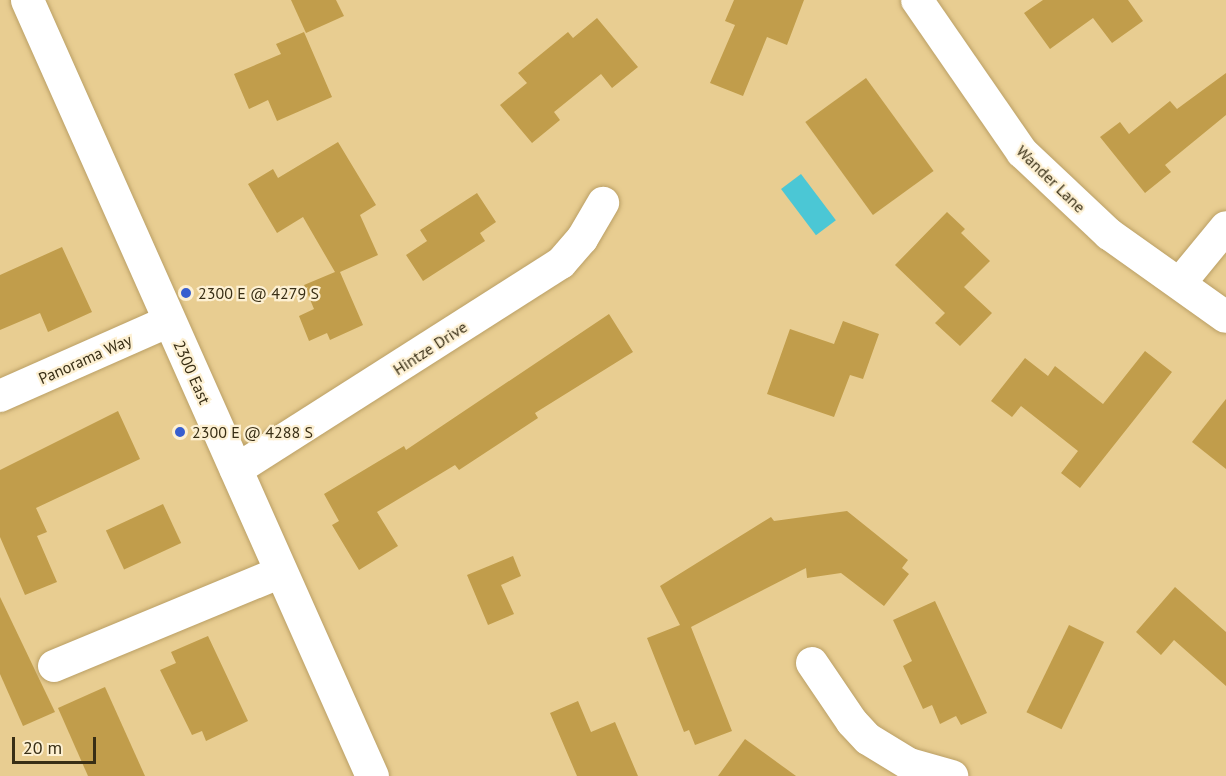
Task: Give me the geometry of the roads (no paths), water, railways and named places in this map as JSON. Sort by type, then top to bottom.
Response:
[{"type":"main road","name":"2300 East","points":[[27,0],[372,776]]},
{"type":"street","name":"Wander Lane","points":[[917,0],[1022,152],[1109,234],[1226,317]]},
{"type":"street","name":"Hintze Drive","points":[[236,470],[561,263],[582,239],[603,203]]},
{"type":"street","points":[[1180,284],[1226,227]]},
{"type":"street","name":"Panorama Way","points":[[0,396],[170,321]]},
{"type":"street","points":[[54,666],[281,572]]},
{"type":"street","points":[[812,663],[852,722],[868,739],[909,764],[952,776]]},
{"type":"water","points":[[801,174],[836,220],[816,235],[781,189]]},
{"type":"place","name":"2300 E @ 4279 S","points":[[186,293]]},
{"type":"place","name":"2300 E @ 4288 S","points":[[180,432]]}]
